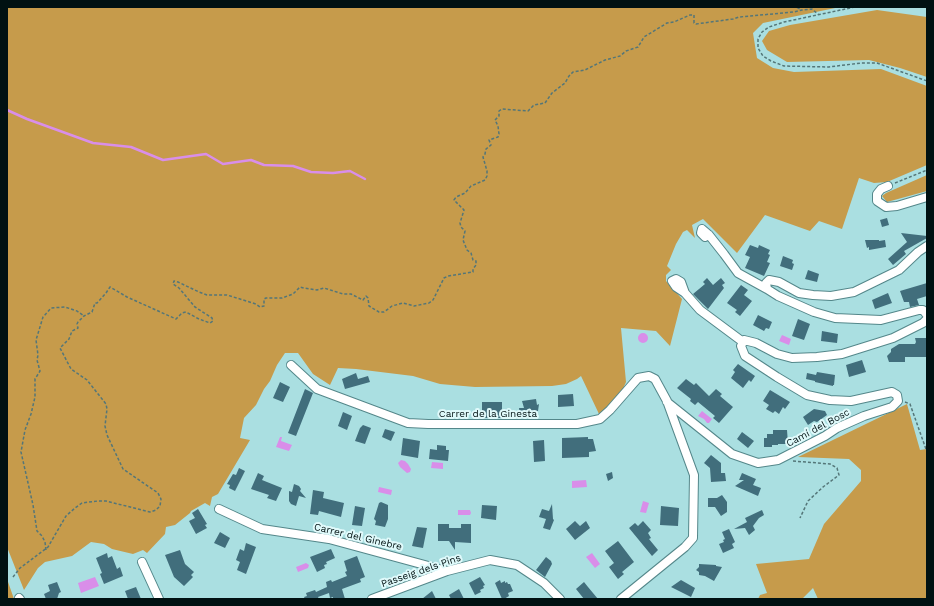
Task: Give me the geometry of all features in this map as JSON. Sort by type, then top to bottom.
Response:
[{"type":"street","points":[[888,186],[881,189],[877,194],[877,201],[886,207],[897,206],[927,197]]},
{"type":"street","points":[[709,235],[738,273],[778,296],[814,312],[835,318],[881,320],[919,310],[923,310],[927,315]]},
{"type":"street","points":[[767,289],[766,283],[769,280],[778,282],[799,293],[813,295],[831,296],[854,292],[899,270],[918,252],[927,246]]},
{"type":"street","points":[[686,293],[700,310],[743,342],[744,340],[756,343],[777,354],[792,358],[817,358],[842,354],[893,338],[923,324],[927,319]]},
{"type":"street","name":"Camí del Bosc","points":[[666,401],[732,454],[758,464],[778,460],[825,436],[837,428],[864,416],[892,407],[898,401],[897,395],[892,392],[850,400],[830,400],[807,395],[745,356],[741,346],[743,342]]},
{"type":"street","name":"Carrer de la Ginesta","points":[[290,365],[317,389],[408,423],[428,424],[577,424],[600,419],[610,410],[638,378],[648,376],[655,379],[666,401],[694,475],[693,538],[685,547],[621,599]]},
{"type":"street","points":[[676,426],[682,418],[688,418]]},
{"type":"street","name":"Carrer del Ginebre","points":[[219,509],[262,529],[329,539],[447,570]]},
{"type":"street","name":"Passeig dels Pins","points":[[372,599],[447,570],[490,560],[517,565],[544,583],[560,599]]},
{"type":"street","points":[[142,562],[159,599]]},
{"type":"path","points":[[787,7],[796,7],[802,10]]},
{"type":"path","points":[[802,10],[805,7]]},
{"type":"path","points":[[855,7],[784,22],[769,27],[762,32],[758,39],[758,48],[762,56],[784,66],[829,67],[861,63],[877,63],[927,81]]},
{"type":"path","points":[[13,577],[20,568],[46,550],[66,516],[82,503],[98,500],[106,501],[150,512],[156,510],[160,506],[161,499],[158,493],[123,470],[107,435],[105,426],[107,409],[106,404],[87,380],[71,369],[67,364],[66,357],[60,348],[69,339],[72,331],[78,328],[77,324],[84,316],[92,312],[95,304],[106,294],[110,287],[127,297],[176,319],[182,313],[186,312],[210,323],[213,320],[212,318],[195,307],[179,288],[173,284],[174,281],[199,292],[227,295],[260,307],[264,306],[264,299],[266,298],[282,298],[293,294],[300,287],[317,290],[324,288],[343,294],[352,294],[363,300],[366,296],[368,298],[369,306],[379,312],[384,312],[392,306],[403,303],[414,306],[429,303],[433,300],[444,278],[473,272],[476,265],[476,261],[473,260],[471,253],[467,250],[463,240],[464,231],[460,223],[464,210],[454,200],[456,197],[465,193],[471,186],[484,180],[487,176],[483,157],[486,149],[490,145],[489,140],[498,137],[498,126],[495,120],[499,116],[499,112],[502,109],[528,111],[534,105],[544,103],[552,93],[565,83],[573,72],[585,70],[605,60],[620,56],[626,51],[638,47],[644,37],[667,24],[690,15],[694,16],[694,23],[696,24],[739,17],[812,9],[819,15]]},
{"type":"path","points":[[888,186],[927,170]]},
{"type":"path","points":[[46,550],[45,542],[37,531],[33,505],[21,452],[25,430],[35,397],[35,378],[40,371],[37,360],[38,355],[36,340],[43,317],[51,308],[65,308],[77,311],[84,316]]},
{"type":"path","points":[[898,401],[903,401],[910,404],[927,452]]},
{"type":"path","points":[[784,457],[793,461],[830,464],[837,468],[839,475],[808,501],[800,518]]},
{"type":"shaded area","points":[[7,7],[840,7],[763,23],[753,33],[757,58],[773,68],[794,72],[881,69],[927,86],[927,165],[887,182],[874,183],[859,178],[842,229],[819,221],[810,231],[765,215],[737,253],[703,219],[692,225],[695,238],[687,230],[683,232],[676,244],[667,266],[671,270],[666,275],[666,281],[682,299],[670,346],[656,331],[621,328],[626,382],[622,391],[610,406],[599,414],[581,376],[566,384],[552,386],[475,387],[440,384],[413,376],[338,368],[330,385],[313,374],[298,353],[285,353],[256,405],[244,418],[240,438],[250,440],[218,494],[212,497],[210,506],[205,503],[191,511],[175,525],[166,527],[165,534],[147,553],[143,550],[133,554],[112,549],[104,544],[91,542],[72,556],[45,562],[38,568],[24,590],[7,547]]},
{"type":"shaded area","points":[[877,10],[927,17],[927,77],[869,60],[787,62],[767,50],[762,41],[769,31],[790,25]]},
{"type":"shaded area","points":[[927,175],[927,191],[887,202],[882,196],[886,193]]},
{"type":"shaded area","points":[[643,333],[648,338],[643,343],[638,338]]},
{"type":"shaded area","points":[[782,335],[791,339],[789,345],[779,341]]},
{"type":"shaded area","points":[[907,404],[920,450],[927,449],[927,599],[818,599],[813,588],[802,599],[758,599],[760,595],[767,593],[756,564],[809,559],[824,524],[861,481],[861,470],[849,459],[798,457]]},
{"type":"shaded area","points":[[702,411],[712,419],[709,423],[698,416]]},
{"type":"shaded area","points":[[280,437],[282,437],[281,441],[292,445],[289,451],[276,447]]},
{"type":"shaded area","points":[[401,460],[408,464],[411,469],[410,472],[407,473],[400,467],[398,463]]},
{"type":"shaded area","points":[[432,462],[443,463],[443,469],[431,468]]},
{"type":"shaded area","points":[[586,480],[587,487],[572,488],[572,481]]},
{"type":"shaded area","points":[[379,487],[392,490],[391,495],[378,492]]},
{"type":"shaded area","points":[[643,501],[649,503],[646,513],[640,512]]},
{"type":"shaded area","points":[[458,510],[470,510],[471,513],[470,515],[458,515]]},
{"type":"shaded area","points":[[592,553],[600,564],[595,568],[586,557]]},
{"type":"shaded area","points":[[306,563],[309,565],[308,568],[298,572],[296,567]]},
{"type":"shaded area","points":[[95,577],[99,586],[81,593],[78,583]]},
{"type":"shaded area","points":[[7,579],[14,599],[7,599]]},
{"type":"building","points":[[887,218],[889,225],[882,227],[880,220]]},
{"type":"building","points":[[901,233],[927,236],[927,238],[904,251],[906,254],[893,265],[888,259],[907,242]]},
{"type":"building","points":[[865,240],[885,240],[886,247],[869,250]]},
{"type":"building","points":[[750,245],[758,248],[759,245],[770,250],[768,254],[770,255],[767,262],[770,263],[764,276],[745,268],[750,257],[745,255]]},
{"type":"building","points":[[783,256],[793,260],[792,263],[794,264],[792,270],[780,266]]},
{"type":"building","points":[[808,270],[819,274],[817,282],[805,279]]},
{"type":"building","points":[[707,278],[713,285],[721,278],[725,283],[722,285],[724,288],[708,309],[693,294],[705,284],[703,282]]},
{"type":"building","points":[[927,283],[927,296],[917,299],[919,305],[910,307],[909,302],[904,302],[900,291]]},
{"type":"building","points":[[741,285],[748,290],[744,295],[752,301],[740,316],[735,312],[737,310],[727,303]]},
{"type":"building","points":[[888,293],[892,303],[875,309],[872,300]]},
{"type":"building","points":[[758,315],[772,322],[769,329],[766,328],[764,331],[753,325]]},
{"type":"building","points":[[798,319],[810,324],[804,340],[792,336]]},
{"type":"building","points":[[822,331],[838,334],[837,343],[821,341]]},
{"type":"building","points":[[915,338],[927,338],[927,357],[905,357],[905,362],[889,362],[887,356],[891,352],[891,349],[899,344],[915,344]]},
{"type":"building","points":[[862,360],[866,372],[849,377],[846,365]]},
{"type":"building","points":[[738,364],[755,376],[751,382],[749,380],[743,388],[731,378],[735,372],[733,370]]},
{"type":"building","points":[[817,372],[835,375],[834,385],[806,379],[807,373],[816,375]]},
{"type":"building","points":[[356,373],[358,379],[368,376],[370,382],[345,389],[342,379]]},
{"type":"building","points":[[686,379],[694,385],[696,383],[709,396],[716,389],[722,394],[720,396],[733,407],[719,423],[713,418],[715,416],[698,402],[695,405],[690,401],[691,399],[677,388]]},
{"type":"building","points":[[280,382],[290,387],[283,402],[273,398]]},
{"type":"building","points":[[305,389],[313,393],[296,436],[288,433]]},
{"type":"building","points":[[770,390],[790,402],[785,409],[783,407],[779,414],[775,411],[773,413],[766,409],[769,405],[763,401]]},
{"type":"building","points":[[573,394],[574,406],[558,407],[558,395]]},
{"type":"building","points":[[536,399],[537,405],[539,404],[538,411],[536,411],[536,413],[520,416],[519,408],[524,408],[522,401]]},
{"type":"building","points":[[482,402],[502,402],[502,418],[482,418]]},
{"type":"building","points":[[814,409],[825,411],[827,415],[817,422],[814,421],[808,425],[803,417]]},
{"type":"building","points":[[343,412],[352,416],[347,430],[338,426]]},
{"type":"building","points":[[363,425],[371,428],[365,444],[355,441],[360,428]]},
{"type":"building","points":[[385,429],[395,432],[391,441],[382,437]]},
{"type":"building","points":[[773,430],[787,430],[788,444],[778,444],[772,445],[772,447],[764,447],[764,438],[767,438],[767,434],[773,434]]},
{"type":"building","points":[[742,432],[754,441],[748,448],[737,439]]},
{"type":"building","points":[[588,437],[588,439],[593,439],[596,451],[589,452],[589,457],[562,458],[562,438]]},
{"type":"building","points":[[403,438],[420,441],[418,458],[401,455]]},
{"type":"building","points":[[544,440],[545,461],[534,462],[533,441]]},
{"type":"building","points":[[437,445],[446,446],[446,450],[449,450],[448,461],[429,459],[430,449],[437,450]]},
{"type":"building","points":[[711,455],[721,463],[721,473],[725,473],[726,481],[711,482],[710,468],[704,463]]},
{"type":"building","points":[[239,468],[245,471],[235,491],[229,488],[230,485],[227,484],[233,474],[236,475]]},
{"type":"building","points":[[612,472],[613,478],[608,481],[606,474]]},
{"type":"building","points":[[258,473],[264,476],[262,480],[282,488],[276,501],[267,498],[269,495],[251,489]]},
{"type":"building","points":[[742,473],[756,479],[753,485],[761,488],[758,496],[735,486],[744,480],[739,480]]},
{"type":"building","points":[[294,484],[299,486],[301,489],[300,491],[306,498],[299,496],[296,506],[291,504],[289,501],[289,491],[292,492]]},
{"type":"building","points":[[313,490],[324,492],[323,498],[344,503],[341,517],[319,511],[318,515],[310,514]]},
{"type":"building","points":[[722,495],[727,502],[727,512],[721,516],[715,507],[708,507],[708,498],[717,498]]},
{"type":"building","points":[[381,502],[388,505],[388,519],[385,527],[375,525],[376,521],[374,519],[379,503]]},
{"type":"building","points":[[552,504],[554,520],[550,530],[543,528],[546,519],[539,517],[542,509],[549,511]]},
{"type":"building","points":[[482,505],[497,506],[496,520],[481,518]]},
{"type":"building","points":[[355,506],[365,508],[362,526],[352,525]]},
{"type":"building","points":[[661,506],[679,508],[678,526],[660,525]]},
{"type":"building","points":[[198,509],[207,524],[205,525],[207,528],[196,534],[189,521],[195,518],[192,513]]},
{"type":"building","points":[[762,510],[764,515],[759,518],[753,526],[755,530],[749,535],[745,528],[734,529],[747,522],[745,518]]},
{"type":"building","points":[[575,521],[580,526],[586,521],[590,528],[575,540],[566,529]]},
{"type":"building","points":[[643,521],[651,530],[648,533],[651,538],[649,539],[658,550],[652,556],[629,528],[635,523],[638,526]]},
{"type":"building","points":[[438,524],[449,524],[449,528],[461,528],[461,524],[471,524],[471,543],[455,542],[455,550],[449,541],[438,541]]},
{"type":"building","points":[[417,527],[427,528],[423,548],[412,546]]},
{"type":"building","points":[[729,529],[735,542],[732,544],[734,548],[723,553],[719,544],[724,542],[723,540],[725,539],[722,532]]},
{"type":"building","points":[[220,532],[230,538],[225,548],[214,543]]},
{"type":"building","points":[[618,541],[634,562],[622,572],[624,574],[618,579],[609,567],[614,563],[605,551]]},
{"type":"building","points":[[246,543],[256,547],[246,574],[237,570],[240,562],[236,560],[240,549],[244,551]]},
{"type":"building","points":[[331,549],[335,558],[326,562],[327,564],[324,565],[325,568],[317,572],[310,557]]},
{"type":"building","points":[[180,550],[185,564],[194,572],[191,575],[193,577],[184,586],[174,577],[165,555]]},
{"type":"building","points":[[107,553],[108,558],[112,556],[117,569],[120,567],[123,576],[104,584],[100,574],[102,573],[96,558]]},
{"type":"building","points":[[357,556],[365,577],[360,579],[361,582],[342,589],[345,599],[330,598],[329,593],[318,597],[319,599],[305,599],[304,597],[307,596],[306,593],[315,590],[316,592],[327,587],[326,582],[331,580],[332,582],[347,576],[344,561]]},
{"type":"building","points":[[546,557],[552,564],[545,577],[536,570]]},
{"type":"building","points":[[699,564],[716,565],[722,567],[714,581],[705,576],[699,575],[699,572],[696,570],[699,567]]},
{"type":"building","points":[[480,577],[485,585],[483,586],[484,588],[480,590],[481,592],[475,595],[469,583]]},
{"type":"building","points":[[500,580],[501,583],[505,581],[505,583],[507,582],[510,584],[513,591],[508,593],[509,596],[504,599],[502,599],[495,583]]},
{"type":"building","points":[[681,580],[695,588],[691,597],[671,587]]},
{"type":"building","points":[[57,582],[61,592],[59,593],[57,599],[46,599],[44,594],[50,591],[48,585]]},
{"type":"building","points":[[584,582],[598,599],[584,599],[576,589]]},
{"type":"building","points":[[136,587],[141,599],[128,599],[125,591]]},
{"type":"building","points":[[459,589],[464,599],[451,599],[449,595]]},
{"type":"building","points":[[432,591],[436,599],[422,599]]},
{"type":"waterway","points":[[7,110],[27,119],[93,143],[131,147],[163,160],[206,154],[223,164],[251,160],[264,165],[293,166],[311,172],[333,173],[350,171],[365,179]]}]
